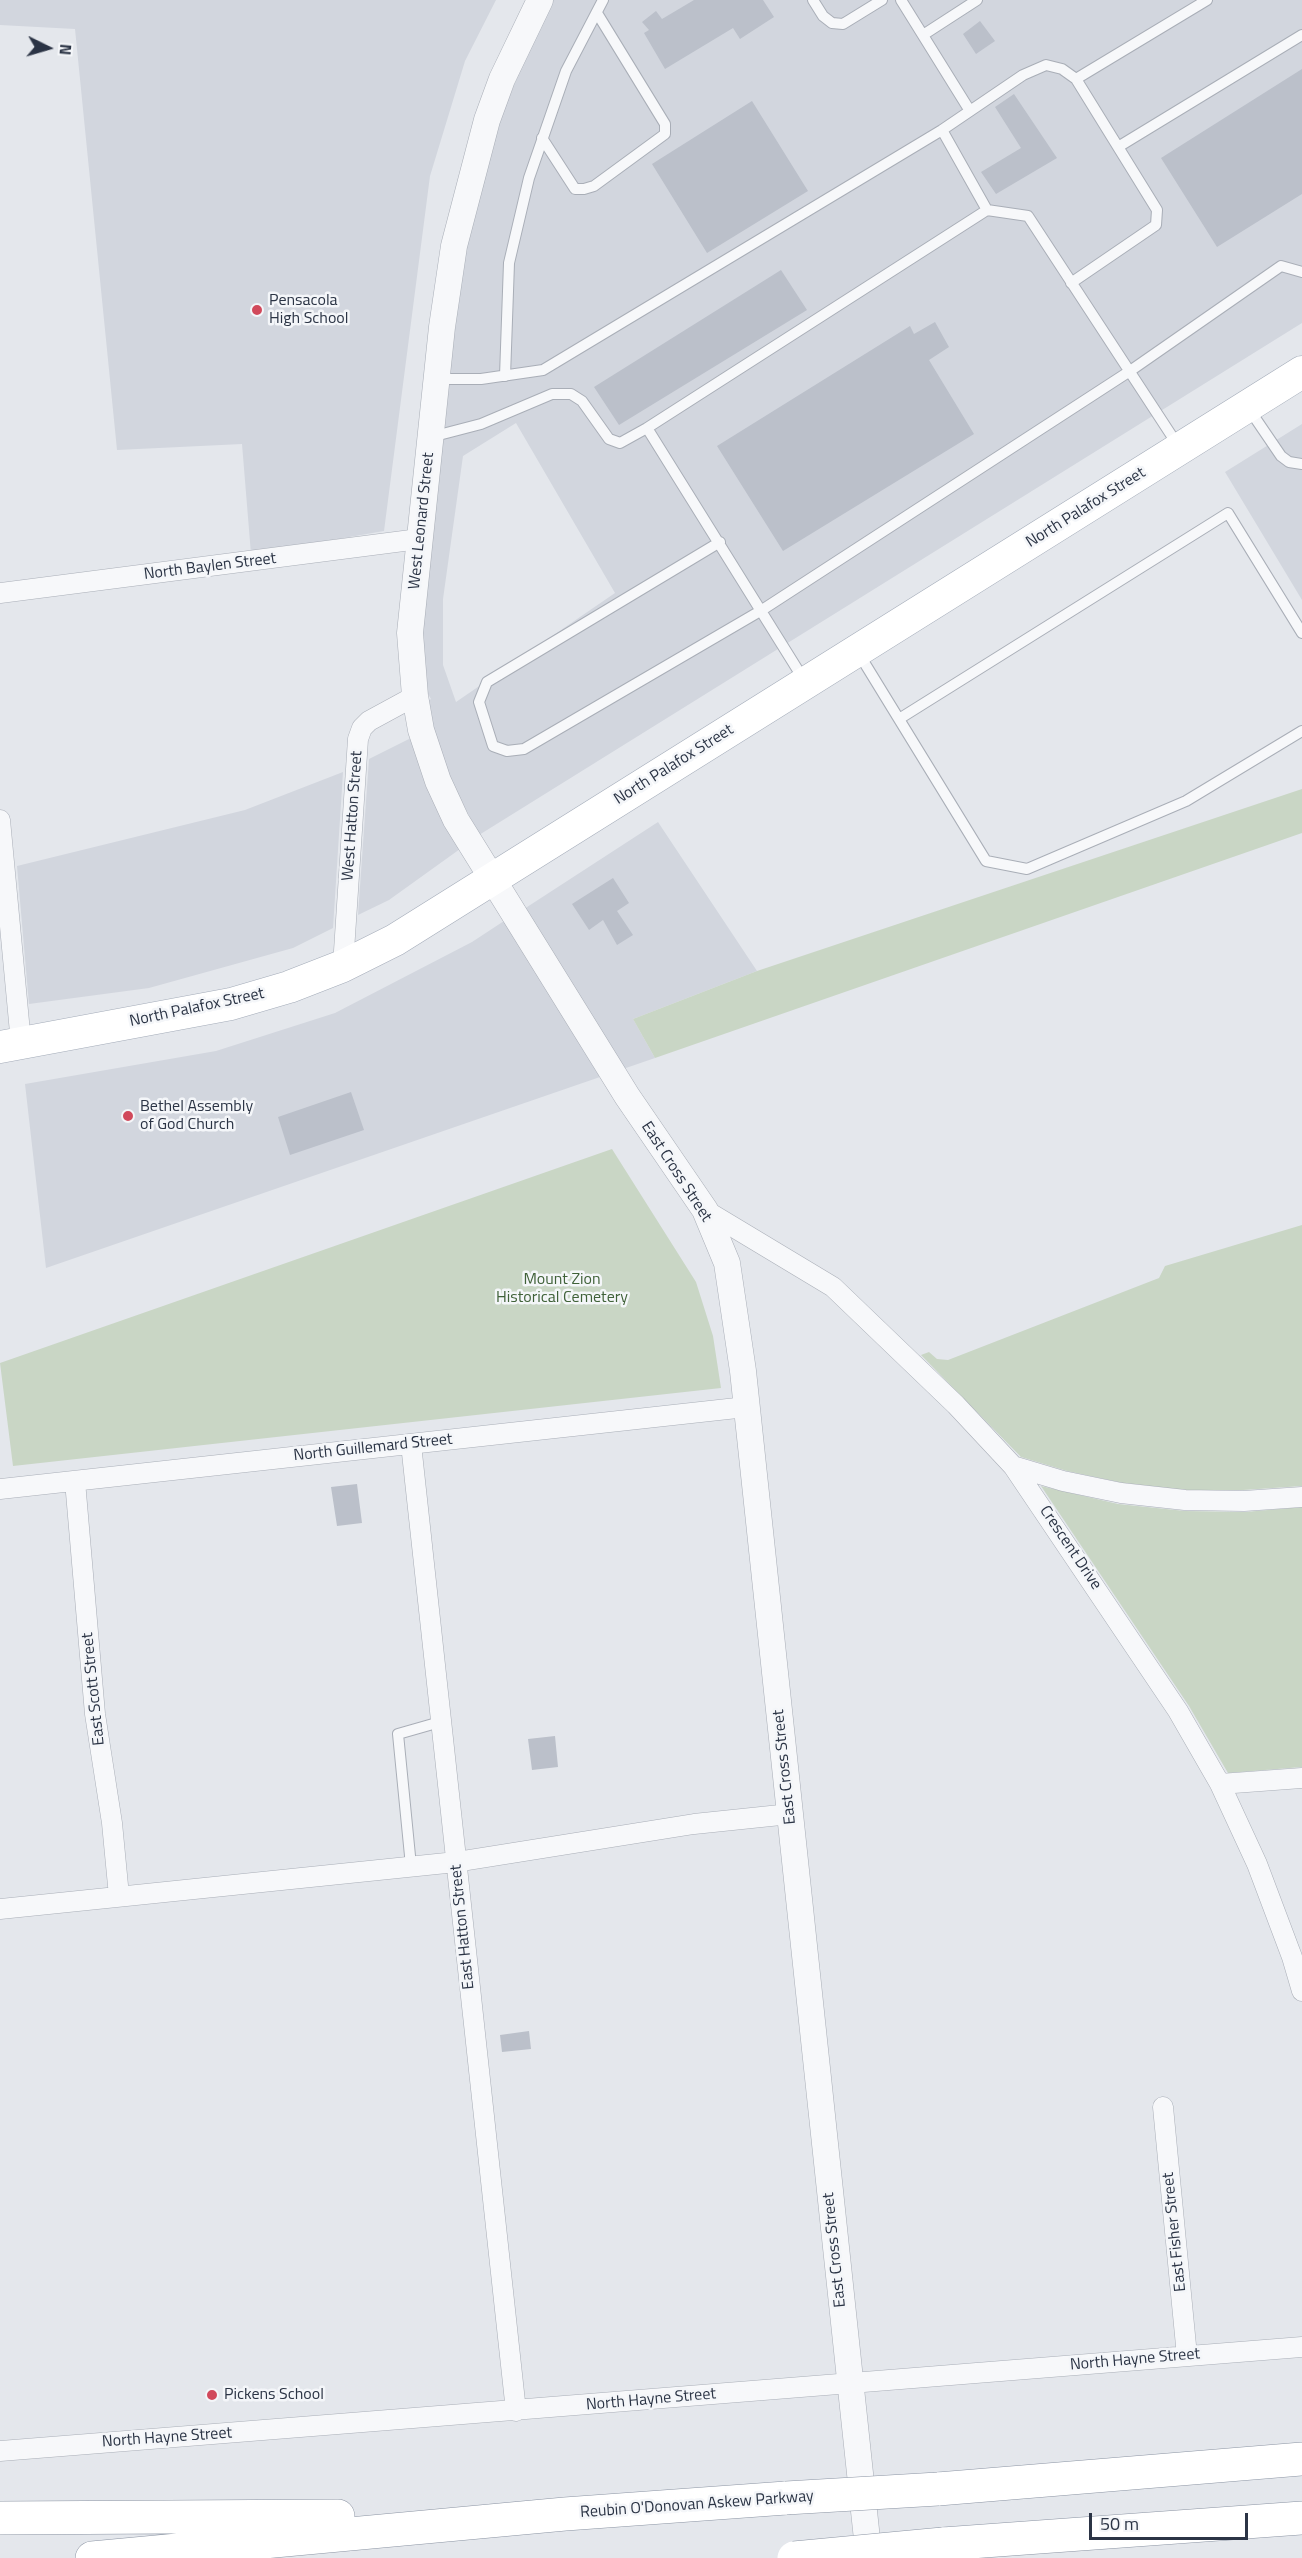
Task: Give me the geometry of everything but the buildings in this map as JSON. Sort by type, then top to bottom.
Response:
[{"type":"highway","name":"Reubin O'Donovan Askew Parkway","points":[[92,2558],[565,2514],[938,2489],[1302,2459]]},
{"type":"highway","points":[[0,2518],[565,2514]]},
{"type":"highway","points":[[789,2558],[944,2544],[1302,2518]]},
{"type":"main road","name":"North Palafox Street","points":[[10,1045],[231,1004],[289,987],[343,966],[395,940],[1302,372]]},
{"type":"street","name":"West Leonard Street","points":[[540,0],[502,79],[475,160],[454,246],[437,379],[410,633],[415,696],[421,730],[438,781],[456,820],[578,1016]]},
{"type":"street","name":"North Baylen Street","points":[[0,593],[419,539]]},
{"type":"street","name":"West Hatton Street","points":[[343,966],[358,739],[362,728],[369,721],[415,696]]},
{"type":"street","points":[[0,820],[10,1045]]},
{"type":"street","name":"East Cross Street","points":[[578,1016],[634,1108],[705,1210],[727,1263],[746,1407],[869,2558]]},
{"type":"street","name":"Crescent Drive","points":[[705,1210],[833,1287],[956,1405],[1013,1466],[1178,1711],[1220,1784],[1257,1864],[1302,1990]]},
{"type":"street","name":"North Guillemard Street","points":[[0,1489],[746,1407]]},
{"type":"street","name":"East Hatton Street","points":[[411,1443],[516,2411]]},
{"type":"street","points":[[1013,1466],[1063,1481],[1121,1493],[1185,1500],[1244,1501],[1302,1497]]},
{"type":"street","name":"East Scott Street","points":[[75,1481],[95,1714],[112,1823],[119,1896]]},
{"type":"street","points":[[1220,1784],[1302,1778]]},
{"type":"street","points":[[0,1909],[456,1862],[682,1826],[790,1814]]},
{"type":"street","name":"East Fisher Street","points":[[1163,2107],[1187,2356]]},
{"type":"street","name":"North Hayne Street","points":[[0,2451],[1302,2347]]},
{"type":"lane","points":[[505,376],[509,264],[529,178],[566,71],[603,0]]},
{"type":"lane","points":[[813,0],[823,16],[832,23],[843,24],[882,0]]},
{"type":"lane","points":[[901,0],[970,111]]},
{"type":"lane","points":[[923,35],[977,0]]},
{"type":"lane","points":[[1076,79],[1207,0]]},
{"type":"lane","points":[[542,138],[575,189],[584,189],[594,186],[665,134],[665,124],[597,13]]},
{"type":"lane","points":[[1118,147],[1302,35]]},
{"type":"lane","points":[[437,379],[482,379],[543,370],[942,130],[1023,75],[1046,65],[1062,69],[1076,79],[1157,210],[1156,225],[1071,283]]},
{"type":"lane","points":[[942,130],[987,210]]},
{"type":"lane","points":[[431,437],[481,424],[552,394],[571,394],[582,401],[609,439],[620,443],[647,428],[987,210],[1028,216],[1180,448]]},
{"type":"lane","points":[[720,542],[487,682],[479,702],[493,747],[507,751],[525,749],[762,610],[1130,372],[1281,266],[1302,272]]},
{"type":"lane","points":[[1247,406],[1281,456],[1289,462],[1302,464]]},
{"type":"lane","points":[[647,428],[806,683]]},
{"type":"lane","points":[[899,719],[1228,513],[1302,633]]},
{"type":"lane","points":[[858,651],[986,861],[1027,869],[1186,801],[1302,731]]},
{"type":"lane","points":[[411,1866],[398,1734],[440,1722]]},
{"type":"shaded area","name":"Pensacola High School","points":[[0,0],[496,0],[465,61],[430,176],[384,531],[251,554],[242,444],[117,450],[75,29],[0,25]]},
{"type":"shaded area","points":[[553,0],[1302,0],[1302,323],[479,835],[450,778],[434,732],[428,701],[431,699],[427,692],[422,634],[454,329],[466,248],[499,123],[528,50]],"holes":[[[516,423],[615,593],[456,702],[443,665],[443,599],[463,456]]]},
{"type":"shaded area","points":[[1302,424],[1302,600],[1225,472]]},
{"type":"shaded area","points":[[411,738],[460,849],[389,900],[358,915],[369,759]]},
{"type":"shaded area","points":[[343,772],[333,928],[293,948],[149,988],[29,1004],[17,866],[245,810]]},
{"type":"shaded area","points":[[658,822],[757,971],[633,1019],[655,1058],[623,1069],[524,909]]},
{"type":"shaded area","points":[[504,921],[600,1077],[46,1268],[25,1084],[216,1051],[335,1013],[472,942]]},
{"type":"green space","points":[[1302,789],[1302,833],[655,1058],[633,1019],[757,971]]},
{"type":"green space","name":"Mount Zion Historical Cemetery","points":[[612,1149],[696,1282],[713,1336],[721,1388],[13,1466],[0,1363]]},
{"type":"green space","points":[[1302,1225],[1302,1486],[1243,1490],[1186,1490],[1123,1483],[1067,1471],[1021,1457],[921,1355],[929,1352],[937,1359],[948,1360],[1159,1278],[1165,1266]]},
{"type":"green space","points":[[1041,1486],[1118,1504],[1185,1511],[1245,1512],[1302,1507],[1302,1767],[1228,1773],[1189,1706]]},
{"type":"place","name":"Pensacola High School","points":[[257,310]]},
{"type":"place","name":"Bethel Assembly of God Church","points":[[128,1116]]},
{"type":"place","name":"Pickens School","points":[[212,2395]]}]
